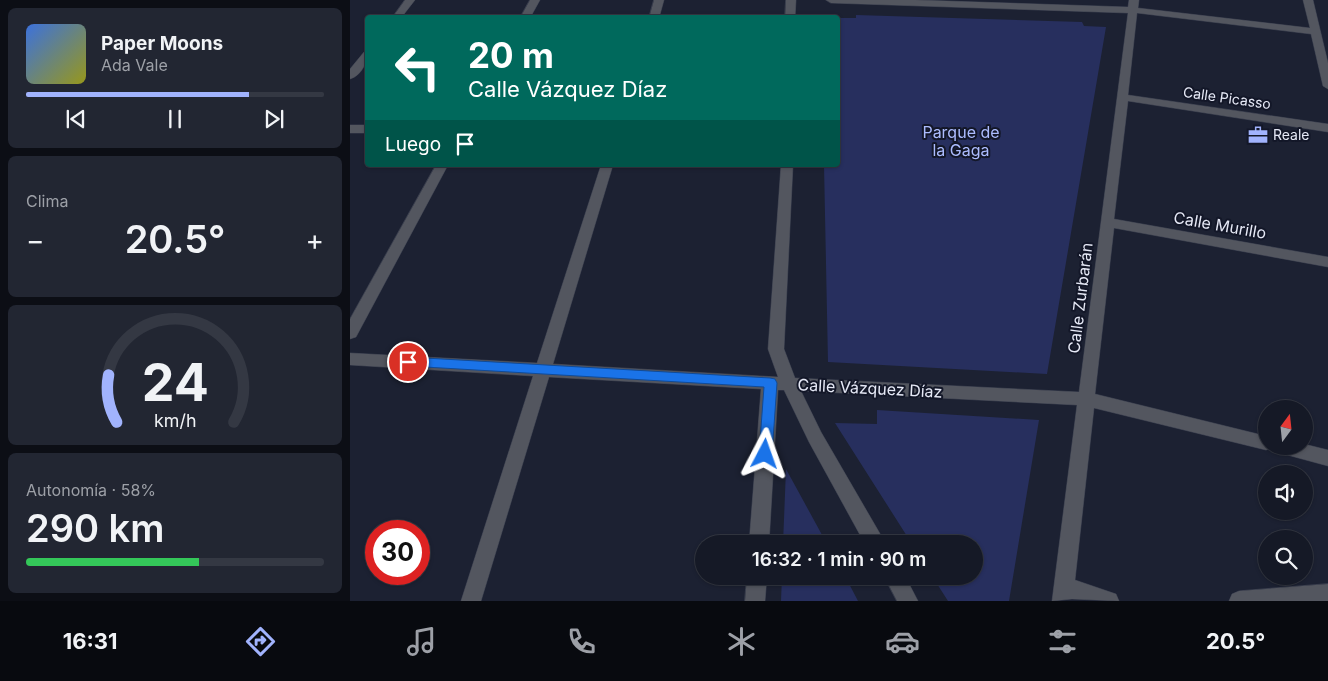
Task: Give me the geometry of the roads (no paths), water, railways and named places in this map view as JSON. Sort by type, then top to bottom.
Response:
[{"type":"street","points":[[398,15],[410,0]]},
{"type":"street","points":[[527,15],[535,0]]},
{"type":"street","points":[[655,15],[659,0]]},
{"type":"street","points":[[790,15],[791,0]]},
{"type":"street","points":[[831,0],[1133,5],[1316,32]]},
{"type":"street","points":[[1308,0],[1328,86]]},
{"type":"street","name":"Calle Zurbarán","points":[[1063,594],[1133,5]]},
{"type":"street","points":[[350,76],[365,58]]},
{"type":"street","name":"Calle Picasso","points":[[1122,97],[1328,128]]},
{"type":"street","points":[[350,129],[365,129]]},
{"type":"street","points":[[350,333],[441,167]]},
{"type":"street","points":[[471,601],[607,167]]},
{"type":"street","points":[[787,167],[776,349],[789,384],[815,437],[871,535]]},
{"type":"street","name":"Calle Murillo","points":[[1107,222],[1328,262]]},
{"type":"street","name":"Calle Vázquez Díaz","points":[[350,358],[770,383],[1086,399],[1258,441]]},
{"type":"street","points":[[760,535],[770,383]]},
{"type":"street","points":[[1313,454],[1328,458]]},
{"type":"street","points":[[755,601],[756,585]]},
{"type":"street","points":[[899,585],[908,601]]},
{"type":"street","points":[[1063,594],[1110,601]]},
{"type":"street","points":[[1239,601],[1328,594]]},
{"type":"place","name":"Reale","points":[[1258,135]]},
{"type":"park label","name":"Parque de la Gaga","points":[[961,141]]}]
